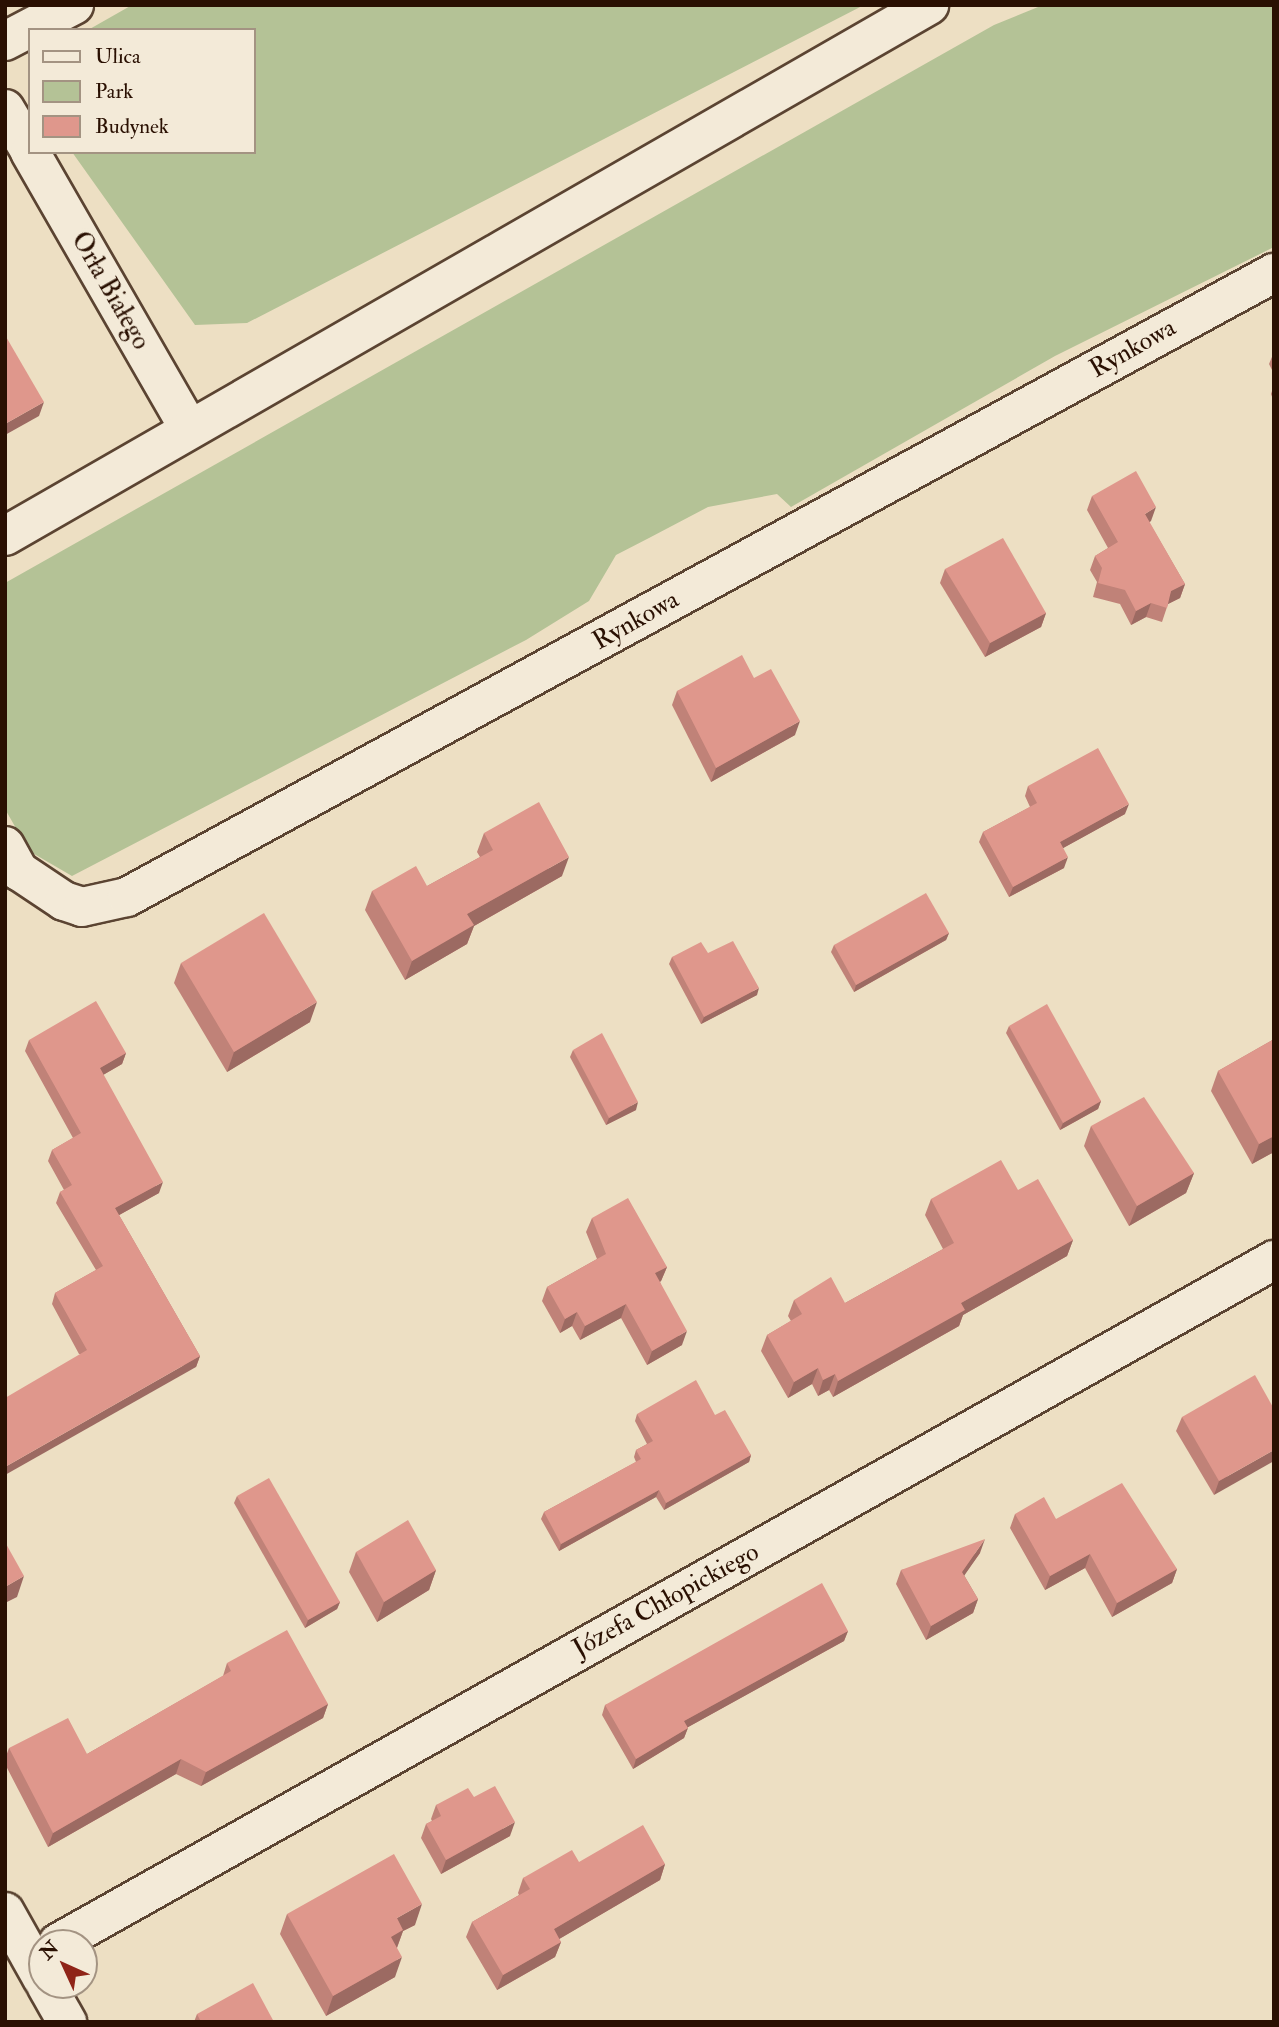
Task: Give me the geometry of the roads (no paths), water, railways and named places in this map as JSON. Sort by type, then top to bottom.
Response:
[{"type":"street","points":[[30,28],[74,5]]},
{"type":"street","points":[[5,536],[929,5]]},
{"type":"street","points":[[5,41],[28,29]]},
{"type":"street","name":"Orła Białego","points":[[5,109],[28,149]]},
{"type":"street","name":"Orła Białego","points":[[31,154],[189,429]]},
{"type":"street","name":"Rynkowa","points":[[5,846],[19,871],[64,901],[82,907],[128,897],[1274,273]]},
{"type":"street","name":"Józefa Chłopickiego","points":[[98,1932],[1274,1259]]},
{"type":"street","points":[[5,1912],[28,1942]]},
{"type":"street","points":[[58,1999],[67,2022]]}]
